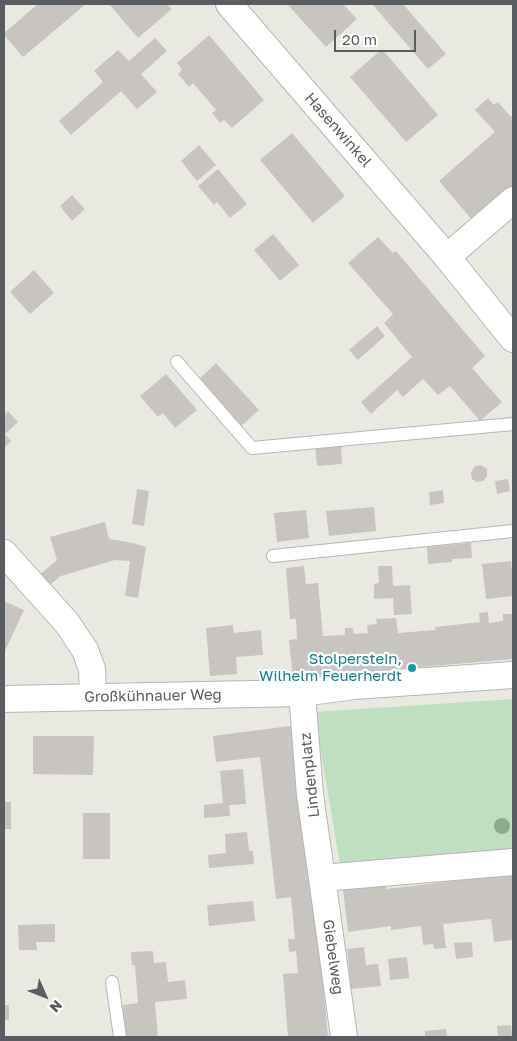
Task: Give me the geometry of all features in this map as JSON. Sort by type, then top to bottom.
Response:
[{"type":"street","name":"Hasenwinkel","points":[[229,4],[447,257],[513,339]]},
{"type":"street","points":[[447,257],[513,200]]},
{"type":"street","points":[[4,553],[67,623],[85,650],[92,668],[93,697]]},
{"type":"street","points":[[302,693],[354,686],[513,676]]},
{"type":"street","name":"Großkühnauer Weg","points":[[4,699],[302,693]]},
{"type":"street","name":"Lindenplatz","points":[[302,693],[310,795],[322,878]]},
{"type":"street","points":[[322,878],[513,862]]},
{"type":"street","name":"Giebelweg","points":[[322,878],[344,1037]]},
{"type":"lane","points":[[177,362],[252,448],[513,424]]},
{"type":"lane","points":[[273,556],[513,531]]},
{"type":"lane","points":[[112,982],[120,1037]]},
{"type":"green space","points":[[513,699],[513,855],[341,870],[314,712]]},
{"type":"building","points":[[38,4],[86,4],[23,57],[4,33]]},
{"type":"building","points":[[109,4],[167,4],[172,9],[138,38]]},
{"type":"building","points":[[287,4],[343,4],[357,19],[326,47]]},
{"type":"building","points":[[372,4],[403,4],[446,54],[428,69]]},
{"type":"building","points":[[209,35],[264,100],[232,128],[224,120],[220,123],[212,113],[216,110],[193,83],[189,87],[178,74],[182,70],[177,63]]},
{"type":"building","points":[[155,38],[167,51],[141,74],[157,92],[137,109],[121,91],[71,135],[59,121],[103,82],[94,71],[118,50],[129,61]]},
{"type":"building","points":[[382,49],[438,115],[406,142],[350,77]]},
{"type":"building","points":[[488,98],[494,105],[498,102],[511,117],[513,116],[513,187],[474,222],[439,181],[495,132],[475,110]]},
{"type":"building","points":[[292,133],[345,196],[313,223],[260,160]]},
{"type":"building","points":[[199,145],[216,165],[197,181],[181,161]]},
{"type":"building","points":[[218,169],[247,204],[230,218],[217,202],[214,205],[198,186]]},
{"type":"building","points":[[72,195],[85,209],[72,221],[60,206]]},
{"type":"building","points":[[273,234],[299,265],[280,281],[254,250]]},
{"type":"building","points":[[378,237],[393,253],[396,251],[485,356],[472,368],[502,402],[480,421],[450,386],[438,395],[423,379],[403,397],[397,390],[371,414],[361,402],[412,357],[384,323],[393,314],[348,263]]},
{"type":"building","points":[[34,270],[54,293],[30,314],[10,292]]},
{"type":"building","points":[[377,326],[385,336],[358,360],[349,350]]},
{"type":"building","points":[[216,363],[259,410],[240,427],[197,381]]},
{"type":"building","points":[[166,374],[197,410],[175,428],[163,413],[158,417],[140,396]]},
{"type":"building","points":[[8,411],[18,422],[5,434],[11,441],[4,448],[4,415]]},
{"type":"building","points":[[341,444],[342,464],[317,466],[315,446]]},
{"type":"building","points":[[481,465],[487,469],[487,476],[483,481],[477,482],[472,479],[471,472],[475,466]]},
{"type":"building","points":[[508,479],[510,491],[497,494],[495,481]]},
{"type":"building","points":[[137,489],[149,491],[144,526],[132,524]]},
{"type":"building","points":[[443,490],[444,503],[430,505],[429,492]]},
{"type":"building","points":[[374,507],[376,531],[329,536],[326,511]]},
{"type":"building","points":[[306,510],[309,538],[277,542],[274,513]]},
{"type":"building","points":[[105,522],[109,539],[146,547],[138,598],[125,596],[130,561],[115,560],[61,576],[46,588],[37,577],[57,560],[50,537]]},
{"type":"building","points":[[471,543],[472,558],[452,559],[452,562],[428,564],[427,547]]},
{"type":"building","points":[[511,561],[513,596],[486,599],[482,564]]},
{"type":"building","points":[[304,566],[306,584],[318,583],[323,636],[345,635],[345,628],[353,628],[354,634],[368,633],[367,625],[377,624],[376,619],[396,618],[398,633],[435,630],[435,627],[480,622],[479,613],[488,612],[489,623],[503,621],[503,614],[513,614],[513,659],[293,678],[289,640],[297,639],[296,619],[290,619],[286,568]]},
{"type":"building","points":[[378,566],[392,566],[393,586],[410,585],[412,614],[394,615],[393,598],[374,599],[374,584],[379,583]]},
{"type":"building","points":[[4,601],[24,610],[4,653]]},
{"type":"building","points":[[233,625],[234,633],[261,630],[263,655],[236,657],[237,674],[210,676],[206,628]]},
{"type":"building","points":[[297,725],[328,1037],[288,1037],[283,974],[298,973],[296,951],[289,952],[288,939],[295,939],[291,897],[276,899],[260,757],[216,762],[213,736]]},
{"type":"building","points":[[33,736],[94,736],[93,775],[33,774]]},
{"type":"building","points":[[243,769],[246,804],[229,805],[230,816],[204,818],[204,805],[223,803],[220,771]]},
{"type":"building","points":[[4,802],[11,802],[11,829],[4,829]]},
{"type":"building","points":[[83,813],[110,813],[110,859],[83,859]]},
{"type":"building","points":[[247,832],[249,851],[253,851],[254,864],[209,868],[208,855],[226,853],[225,834]]},
{"type":"building","points":[[513,874],[513,940],[494,942],[491,919],[443,924],[446,948],[434,949],[433,944],[423,945],[421,926],[391,930],[391,926],[348,932],[343,889],[386,884],[386,889]]},
{"type":"building","points":[[253,901],[255,921],[209,926],[207,905]]},
{"type":"building","points":[[55,924],[55,942],[36,942],[37,950],[19,950],[18,925]]},
{"type":"building","points":[[472,942],[473,957],[456,959],[454,943]]},
{"type":"building","points":[[364,947],[366,965],[378,964],[381,986],[351,989],[347,949]]},
{"type":"building","points":[[153,951],[154,963],[166,962],[168,982],[185,980],[187,999],[155,1002],[158,1037],[125,1037],[123,1005],[138,1003],[135,965],[132,965],[131,952]]},
{"type":"building","points":[[407,957],[409,978],[390,980],[388,959]]},
{"type":"building","points":[[4,1005],[9,1005],[9,1020],[4,1020]]},
{"type":"building","points":[[511,1025],[512,1037],[498,1037],[497,1026]]},
{"type":"building","points":[[446,1029],[447,1037],[425,1037],[425,1031]]},
{"type":"place","name":"Stolperstein, Wilhelm Feuerherdt","points":[[412,668]]}]
